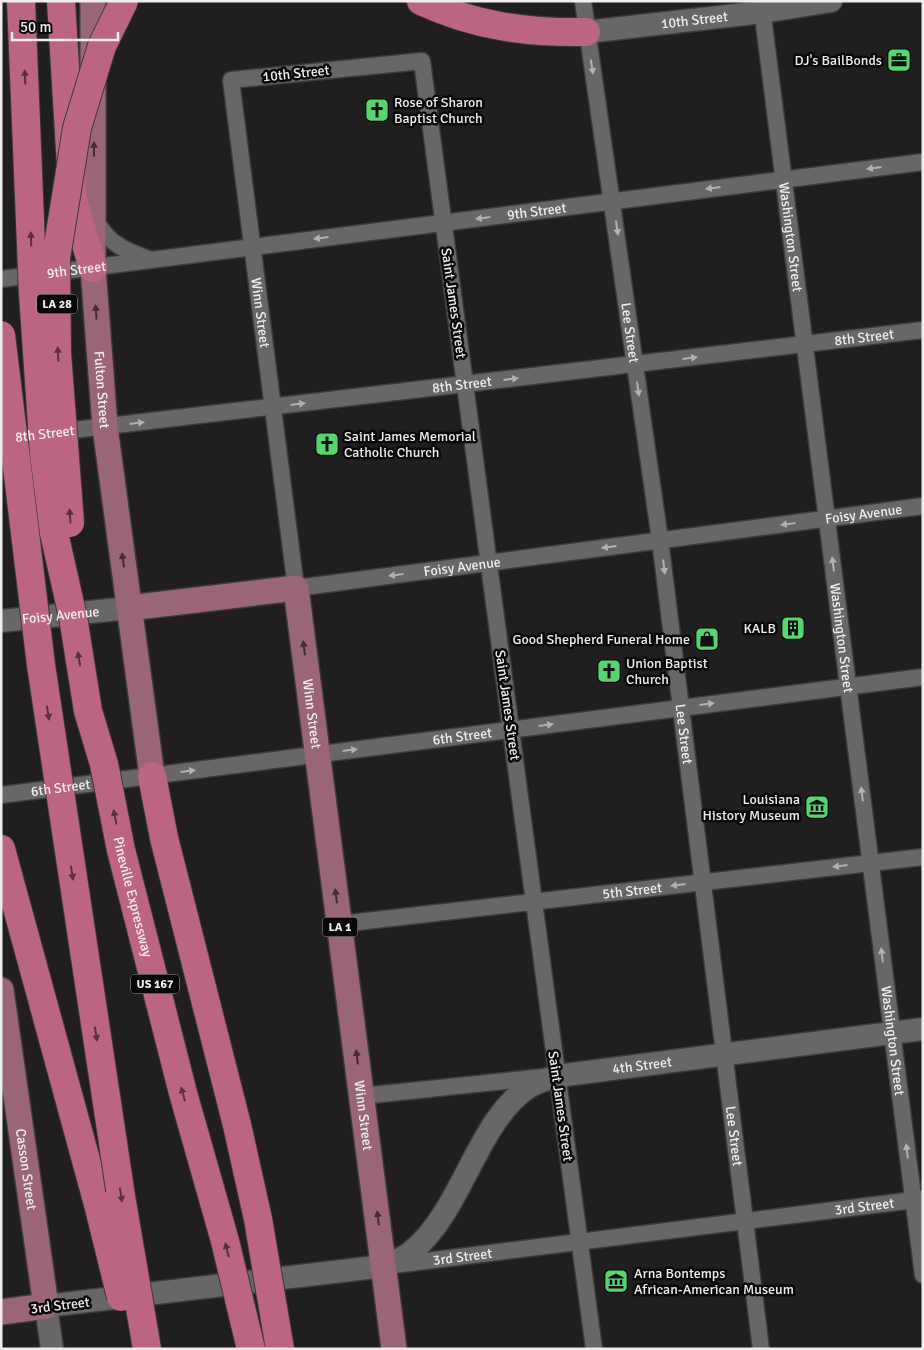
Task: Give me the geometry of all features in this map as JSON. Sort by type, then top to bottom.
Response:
[{"type":"highway","name":"US 167","points":[[21,1],[33,294],[44,454],[54,533],[73,617]]},
{"type":"highway","points":[[61,1],[66,49],[73,200],[93,268]]},
{"type":"highway","name":"LA 28","points":[[73,617],[74,574],[57,353],[56,258],[77,128],[102,46],[124,1]]},
{"type":"highway","points":[[421,1],[466,19],[500,27],[540,32],[586,32]]},
{"type":"highway","points":[[1,335],[41,665],[146,1349]]},
{"type":"highway","points":[[1,473],[41,665]]},
{"type":"highway","name":"Pineville Expressway","points":[[73,617],[88,711],[104,764],[121,850],[182,1093],[225,1241],[251,1349]]},
{"type":"highway","points":[[152,776],[164,838],[237,1125],[261,1237],[280,1349]]},
{"type":"highway","points":[[1,848],[98,1204],[134,1349]]},
{"type":"main road","name":"Fulton Street","points":[[93,1],[93,268],[105,427],[152,776]]},
{"type":"main road","name":"10th Street","points":[[586,32],[762,7],[832,1]]},
{"type":"main road","name":"Foisy Avenue","points":[[1,622],[296,588]]},
{"type":"main road","name":"Winn Street","points":[[296,588],[394,1349]]},
{"type":"main road","name":"Casson Street","points":[[1,990],[52,1349]]},
{"type":"main road","name":"4th Street","points":[[557,1076],[923,1029]]},
{"type":"main road","points":[[384,1266],[410,1253],[428,1236],[444,1214],[486,1139],[514,1100],[529,1087],[557,1076]]},
{"type":"main road","name":"3rd Street","points":[[1,1312],[384,1266]]},
{"type":"street","name":"Lee Street","points":[[583,1],[660,540],[761,1349]]},
{"type":"street","name":"Washington Street","points":[[762,7],[892,1033],[918,1199],[923,1275]]},
{"type":"street","name":"10th Street","points":[[231,80],[422,61]]},
{"type":"street","name":"Saint James Street","points":[[422,61],[594,1349]]},
{"type":"street","name":"Winn Street","points":[[231,80],[296,588]]},
{"type":"street","name":"9th Street","points":[[1,280],[923,162]]},
{"type":"street","name":"9th Street","points":[[94,218],[104,236],[114,243],[151,260]]},
{"type":"street","name":"8th Street","points":[[1,439],[923,330]]},
{"type":"street","name":"Foisy Avenue","points":[[296,588],[923,506]]},
{"type":"street","name":"6th Street","points":[[1,795],[923,677]]},
{"type":"street","name":"5th Street","points":[[340,924],[923,857]]},
{"type":"street","name":"4th Street","points":[[362,1096],[557,1076]]},
{"type":"street","name":"3rd Street","points":[[384,1266],[918,1199]]},
{"type":"place","name":"DJ's BailBonds","points":[[899,60]]},
{"type":"place","name":"Rose of Sharon Baptist Church","points":[[377,110]]},
{"type":"place","name":"Saint James Memorial Catholic Church","points":[[327,444]]},
{"type":"place","name":"KALB","points":[[793,628]]},
{"type":"place","name":"Good Shepherd Funeral Home","points":[[707,639]]},
{"type":"place","name":"Union Baptist Church","points":[[609,671]]},
{"type":"place","name":"Louisiana History Museum","points":[[817,807]]},
{"type":"place","name":"Arna Bontemps African-American Museum","points":[[616,1281]]}]
